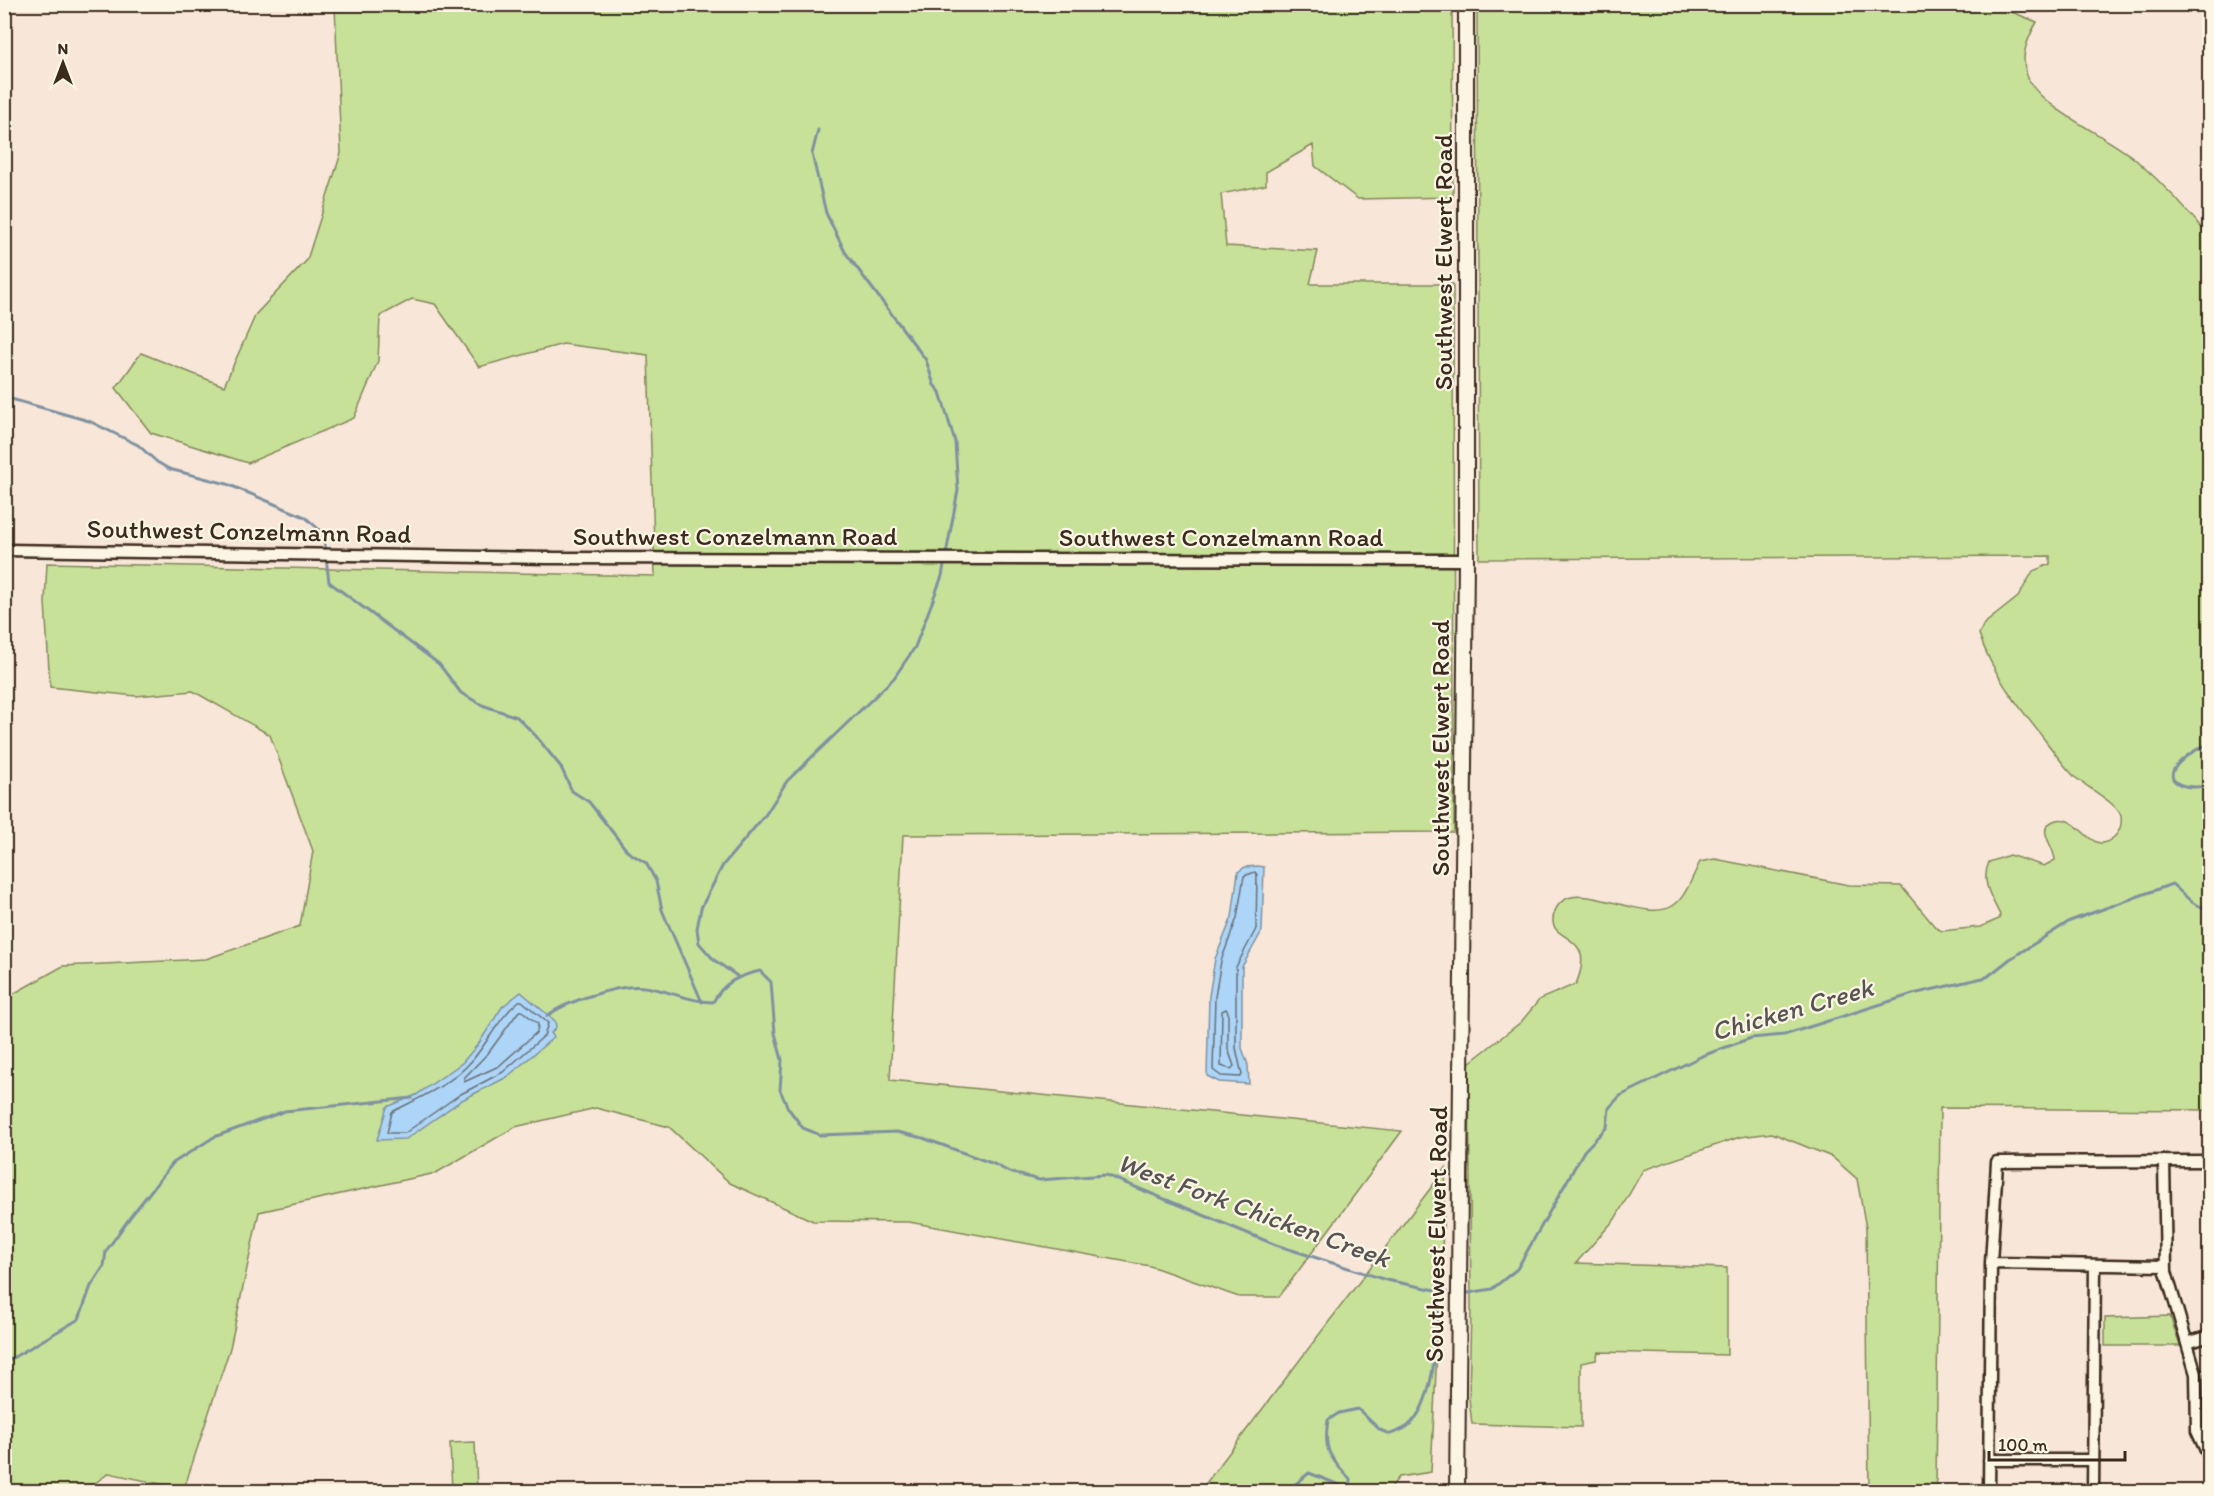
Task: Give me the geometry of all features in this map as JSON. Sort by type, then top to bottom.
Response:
[{"type":"main road","name":"Southwest Elwert Road","points":[[1457,1491],[1466,560],[1466,4]]},
{"type":"street","name":"Southwest Conzelmann Road","points":[[4,550],[547,558],[1466,560]]},
{"type":"street","points":[[2164,1161],[2166,1266],[2197,1381],[2197,1431],[2210,1459]]},
{"type":"street","points":[[1989,1491],[1991,1263],[1997,1162],[2210,1161]]},
{"type":"street","points":[[1991,1263],[2166,1266]]},
{"type":"street","points":[[2093,1491],[2095,1265]]},
{"type":"street","points":[[2187,1343],[2210,1336]]},
{"type":"street","points":[[1989,1460],[2093,1460]]},
{"type":"green space","points":[[335,5],[1452,5],[1453,197],[1358,199],[1315,166],[1313,145],[1266,172],[1266,185],[1221,194],[1226,246],[1318,251],[1310,284],[1453,284],[1454,832],[903,835],[890,1080],[1402,1131],[1279,1297],[1239,1297],[1150,1266],[909,1222],[813,1221],[730,1183],[669,1127],[596,1108],[515,1127],[436,1173],[259,1212],[230,1348],[184,1489],[109,1473],[84,1491],[5,1491],[4,999],[63,966],[206,959],[300,926],[313,851],[270,735],[193,691],[136,696],[50,687],[45,602],[47,563],[655,576],[648,355],[563,344],[479,367],[435,304],[412,299],[380,316],[378,361],[354,418],[248,463],[151,433],[116,388],[141,353],[224,386],[256,314],[307,260],[341,153]]},
{"type":"green space","points":[[1477,5],[1994,5],[2037,22],[2027,44],[2024,66],[2030,82],[2038,92],[2063,113],[2136,160],[2174,197],[2209,237],[2209,1110],[1940,1108],[1936,1491],[1869,1491],[1866,1228],[1857,1179],[1832,1157],[1772,1133],[1740,1137],[1643,1170],[1615,1219],[1576,1263],[1727,1268],[1727,1355],[1598,1352],[1596,1360],[1581,1363],[1581,1427],[1472,1424],[1469,1399],[1471,1309],[1469,1063],[1521,1022],[1540,999],[1576,984],[1581,966],[1581,954],[1576,945],[1556,929],[1553,922],[1555,911],[1563,900],[1576,896],[1592,897],[1645,910],[1661,910],[1674,905],[1682,897],[1700,862],[1715,859],[1849,885],[1901,886],[1936,928],[1942,931],[1980,927],[1999,919],[2000,915],[1986,883],[1989,862],[2009,855],[2044,866],[2055,860],[2046,830],[2052,822],[2068,821],[2090,838],[2101,843],[2107,842],[2116,835],[2121,819],[2119,811],[2114,806],[2076,778],[2058,757],[2006,687],[1991,662],[1979,634],[1984,624],[2018,597],[2033,571],[2050,564],[2050,556],[1479,559]]},
{"type":"green space","points":[[1446,1168],[1431,1472],[1399,1477],[1388,1491],[1200,1491]]},
{"type":"green space","points":[[2170,1316],[2180,1346],[2105,1346],[2105,1318]]},
{"type":"green space","points":[[475,1442],[477,1491],[452,1491],[450,1443]]},
{"type":"water","points":[[1245,867],[1264,867],[1262,931],[1242,967],[1242,1048],[1248,1065],[1249,1084],[1219,1082],[1207,1076],[1209,996],[1215,959],[1232,917],[1238,872]]},
{"type":"water","points":[[521,992],[555,1021],[556,1027],[551,1033],[554,1037],[507,1077],[462,1100],[406,1139],[377,1140],[387,1107],[416,1095],[462,1063],[479,1043],[502,1007]]},
{"type":"waterway","points":[[737,976],[714,960],[699,943],[697,929],[701,908],[723,865],[766,814],[787,781],[894,678],[915,647],[942,576],[958,490],[955,442],[940,392],[934,385],[926,360],[845,252],[826,213],[812,154],[818,130]]},
{"type":"waterway","name":"West Fork Chicken Creek","points":[[4,397],[89,421],[138,445],[157,462],[169,469],[227,484],[305,517],[324,534],[325,552]]},
{"type":"waterway","name":"West Fork Chicken Creek","points":[[326,558],[329,582],[439,664],[461,693],[482,705],[517,717],[561,767],[572,791],[589,802],[628,852],[646,863],[656,881],[662,910],[702,1002]]},
{"type":"waterway","name":"Chicken Creek","points":[[2210,744],[2187,756],[2179,763],[2172,776],[2175,782],[2185,786],[2210,787]]},
{"type":"waterway","name":"Chicken Creek","points":[[2210,849],[2205,863],[2210,875]]},
{"type":"waterway","name":"Chicken Creek","points":[[1468,1293],[1492,1289],[1517,1269],[1584,1151],[1607,1127],[1609,1108],[1620,1096],[1702,1056],[1751,1038],[1784,1035],[1913,994],[1987,977],[2010,959],[2070,921],[2172,884],[2193,903],[2202,907],[2210,904]]},
{"type":"waterway","name":"West Fork Chicken Creek","points":[[547,1016],[567,1005],[622,988],[645,987],[695,1000],[713,1002],[722,989],[732,981],[760,971],[771,982],[775,1033],[782,1060],[780,1090],[788,1108],[803,1128],[820,1135],[897,1132],[923,1138],[994,1164],[1009,1172],[1039,1180],[1106,1175],[1276,1245],[1386,1280],[1446,1292]]},
{"type":"waterway","points":[[4,1363],[79,1319],[91,1286],[104,1266],[106,1251],[173,1163],[214,1137],[285,1111],[412,1098]]},
{"type":"waterway","name":"Chicken Creek","points":[[1286,1492],[1309,1473],[1347,1488],[1350,1487],[1350,1479],[1337,1465],[1327,1446],[1328,1420],[1339,1413],[1358,1409],[1380,1430],[1390,1434],[1408,1426],[1417,1415],[1430,1385],[1439,1299],[1446,1292]]}]
